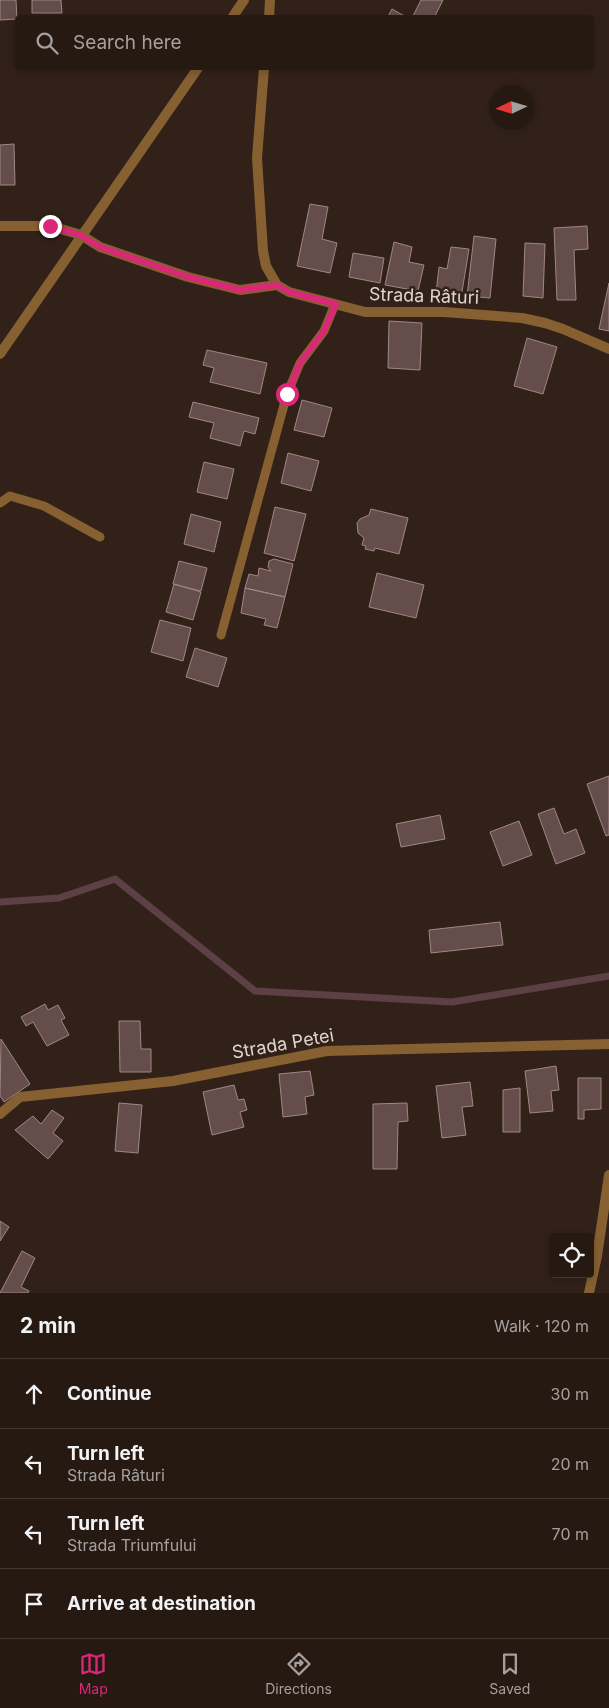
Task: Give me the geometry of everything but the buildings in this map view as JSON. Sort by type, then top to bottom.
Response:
[{"type":"street","points":[[234,15],[244,0]]},
{"type":"street","points":[[269,15],[270,0]]},
{"type":"street","points":[[0,354],[80,235],[197,70]]},
{"type":"street","points":[[0,226],[50,226],[80,235],[100,247],[188,277],[240,290],[277,285],[266,266],[263,251],[257,158],[264,70]]},
{"type":"street","name":"Strada Râturi","points":[[277,285],[289,292],[365,312],[444,312],[522,318],[554,326],[609,349]]},
{"type":"street","name":"Strada Petei","points":[[0,1114],[20,1097],[172,1081],[327,1051],[609,1044]]},
{"type":"street","points":[[589,1293],[597,1256],[609,1175]]},
{"type":"lane","points":[[221,635],[287,394],[300,363],[324,331],[336,304]]},
{"type":"lane","points":[[0,503],[10,496],[44,506],[100,537]]},
{"type":"waterway","points":[[0,902],[59,898],[115,879],[255,991],[452,1002],[609,976]]},
{"type":"route","points":[[50,226],[80,235],[100,247],[188,277],[240,290],[277,285],[289,292],[336,304],[324,331],[300,363],[287,394]]}]
